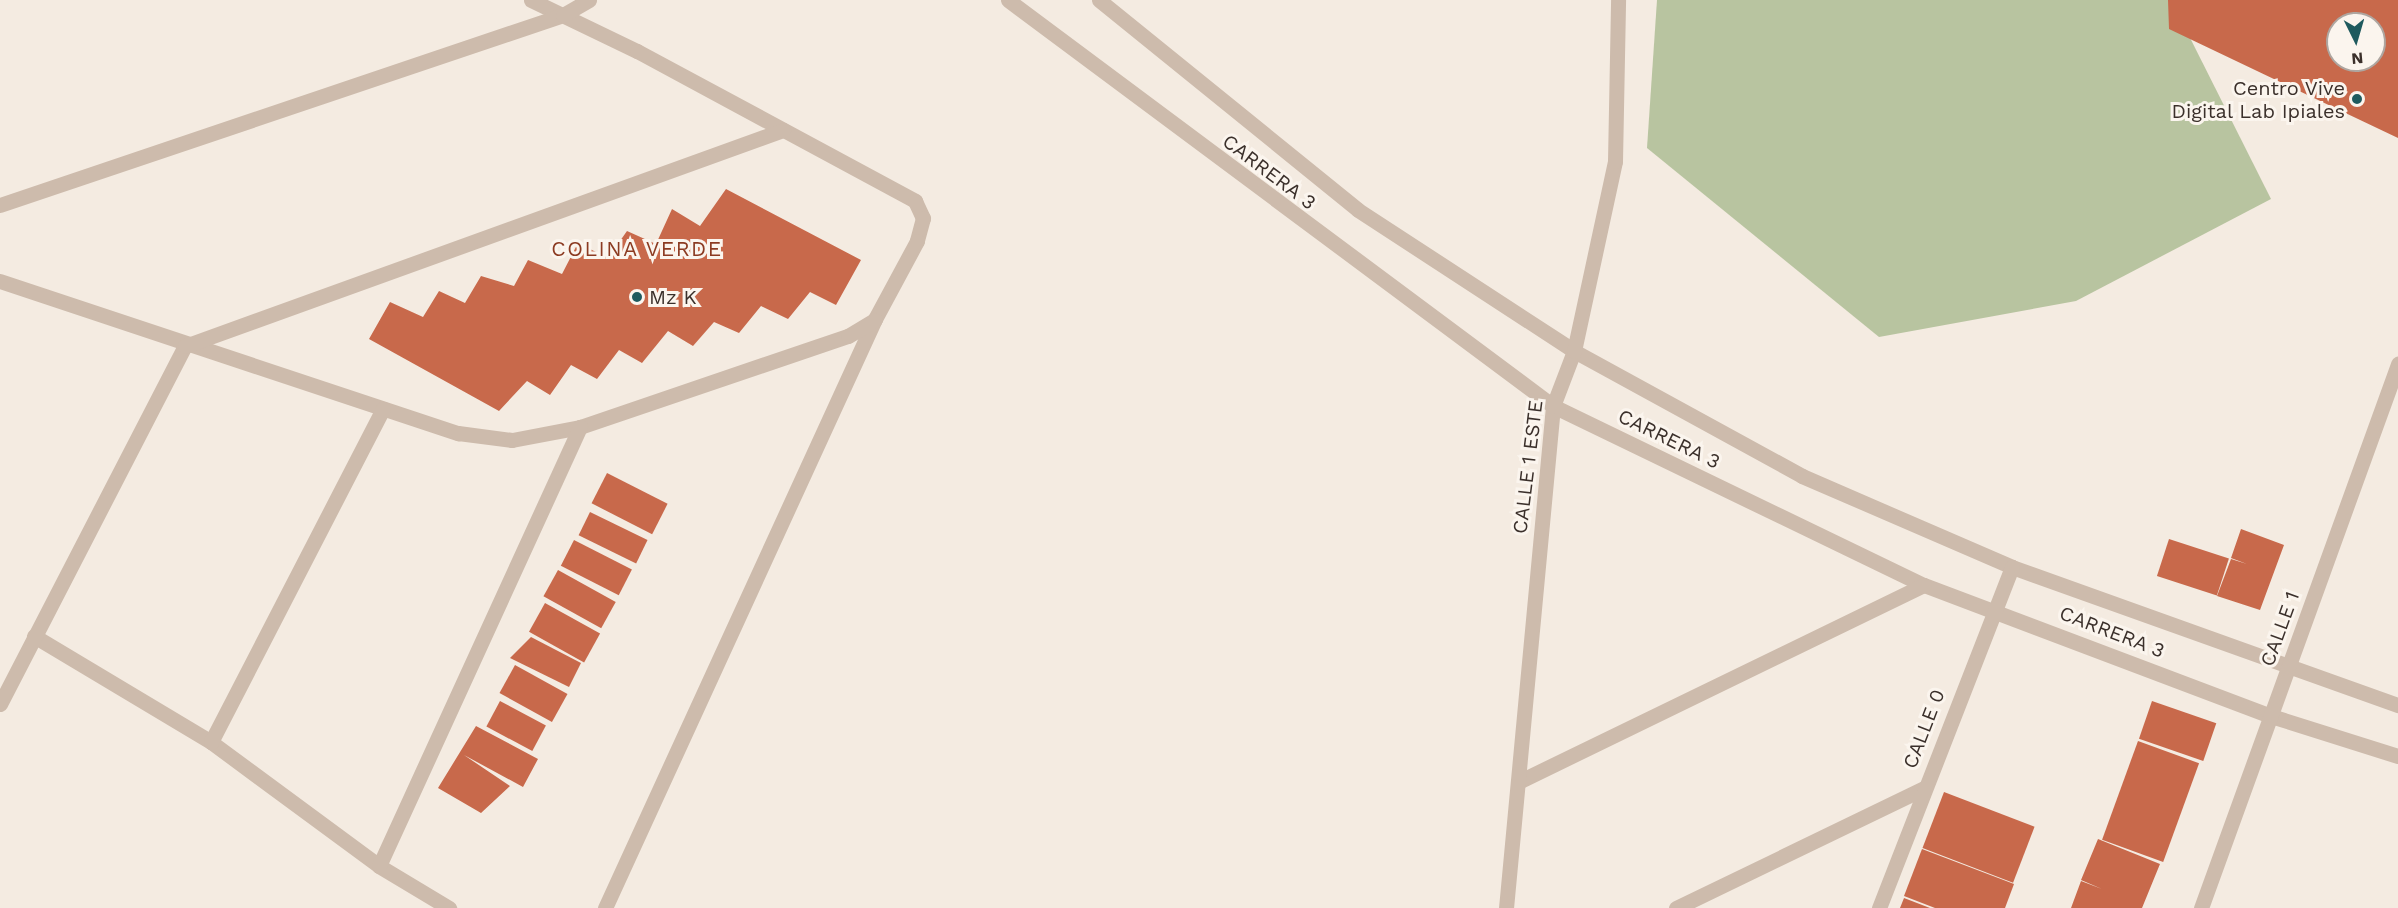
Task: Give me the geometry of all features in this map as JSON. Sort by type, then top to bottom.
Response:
[{"type":"street","points":[[531,0],[915,201],[923,218],[917,241],[875,319],[605,908]]},
{"type":"street","points":[[0,205],[563,15],[589,0]]},
{"type":"street","name":"CARRERA 3","points":[[1008,0],[1553,406],[1924,585],[1994,609],[2271,716],[2398,756]]},
{"type":"street","name":"CARRERA 3","points":[[1100,0],[1358,210],[1574,351],[1802,476],[2012,567],[2288,668],[2398,705]]},
{"type":"street","name":"CALLE 1 ESTE","points":[[1506,908],[1553,406],[1574,351],[1615,160],[1618,0]]},
{"type":"street","points":[[0,704],[184,345],[783,130]]},
{"type":"street","points":[[0,281],[184,345],[383,409],[482,439],[512,441],[580,427],[848,336],[875,319]]},
{"type":"street","name":"CALLE 1","points":[[2201,908],[2398,364]]},
{"type":"street","points":[[211,742],[383,409]]},
{"type":"street","points":[[379,866],[580,427]]},
{"type":"street","name":"CALLE 0","points":[[1879,908],[2012,567]]},
{"type":"street","points":[[1518,782],[1924,585]]},
{"type":"street","points":[[34,636],[211,742],[379,866],[449,908]]},
{"type":"street","points":[[1676,908],[1924,788]]},
{"type":"green space","points":[[1657,0],[2171,0],[2271,199],[2076,301],[1879,337],[1647,148]]},
{"type":"building","name":"Centro Vive Digital Lab Ipiales","points":[[2168,0],[2398,0],[2398,138],[2169,29]]},
{"type":"building","name":"Mz K","points":[[726,189],[861,260],[836,305],[810,292],[788,319],[761,306],[739,333],[714,322],[693,346],[668,331],[642,363],[619,350],[597,379],[571,365],[550,395],[527,381],[499,411],[369,339],[390,302],[423,317],[439,291],[465,303],[481,276],[514,286],[528,260],[562,274],[578,243],[608,258],[627,231],[656,244],[672,209],[700,226]]},
{"type":"building","points":[[607,473],[668,504],[652,534],[592,503]]},
{"type":"building","points":[[590,512],[648,540],[636,563],[579,535]]},
{"type":"building","points":[[2241,529],[2284,545],[2260,610],[2217,596],[2231,559],[2247,564],[2231,558]]},
{"type":"building","points":[[2169,539],[2229,558],[2217,596],[2157,576]]},
{"type":"building","points":[[574,540],[632,570],[619,595],[561,566]]},
{"type":"building","points":[[558,570],[616,602],[601,628],[543,596]]},
{"type":"building","points":[[545,603],[600,634],[584,662],[529,632]]},
{"type":"building","points":[[531,637],[581,663],[569,687],[510,658]]},
{"type":"building","points":[[515,665],[567,694],[552,722],[499,693]]},
{"type":"building","points":[[500,701],[546,725],[532,751],[486,727]]},
{"type":"building","points":[[2152,701],[2216,723],[2203,761],[2139,739]]},
{"type":"building","points":[[476,726],[538,759],[523,787],[464,755],[510,786],[481,813],[438,788]]},
{"type":"building","points":[[2138,741],[2199,763],[2163,862],[2102,840]]},
{"type":"building","points":[[1944,792],[2035,827],[2013,883],[1922,848]]},
{"type":"building","points":[[2098,839],[2160,864],[2142,908],[2071,908],[2081,881],[2102,889],[2081,880]]},
{"type":"building","points":[[1922,849],[2014,884],[2005,908],[1935,908],[1904,896]]},
{"type":"building","points":[[1904,898],[1930,908],[1900,908]]},
{"type":"place","name":"Centro Vive Digital Lab Ipiales","points":[[2357,99]]},
{"type":"place","name":"Mz K","points":[[637,297]]},
{"type":"district","name":"COLINA VERDE","points":[[637,249]]}]
